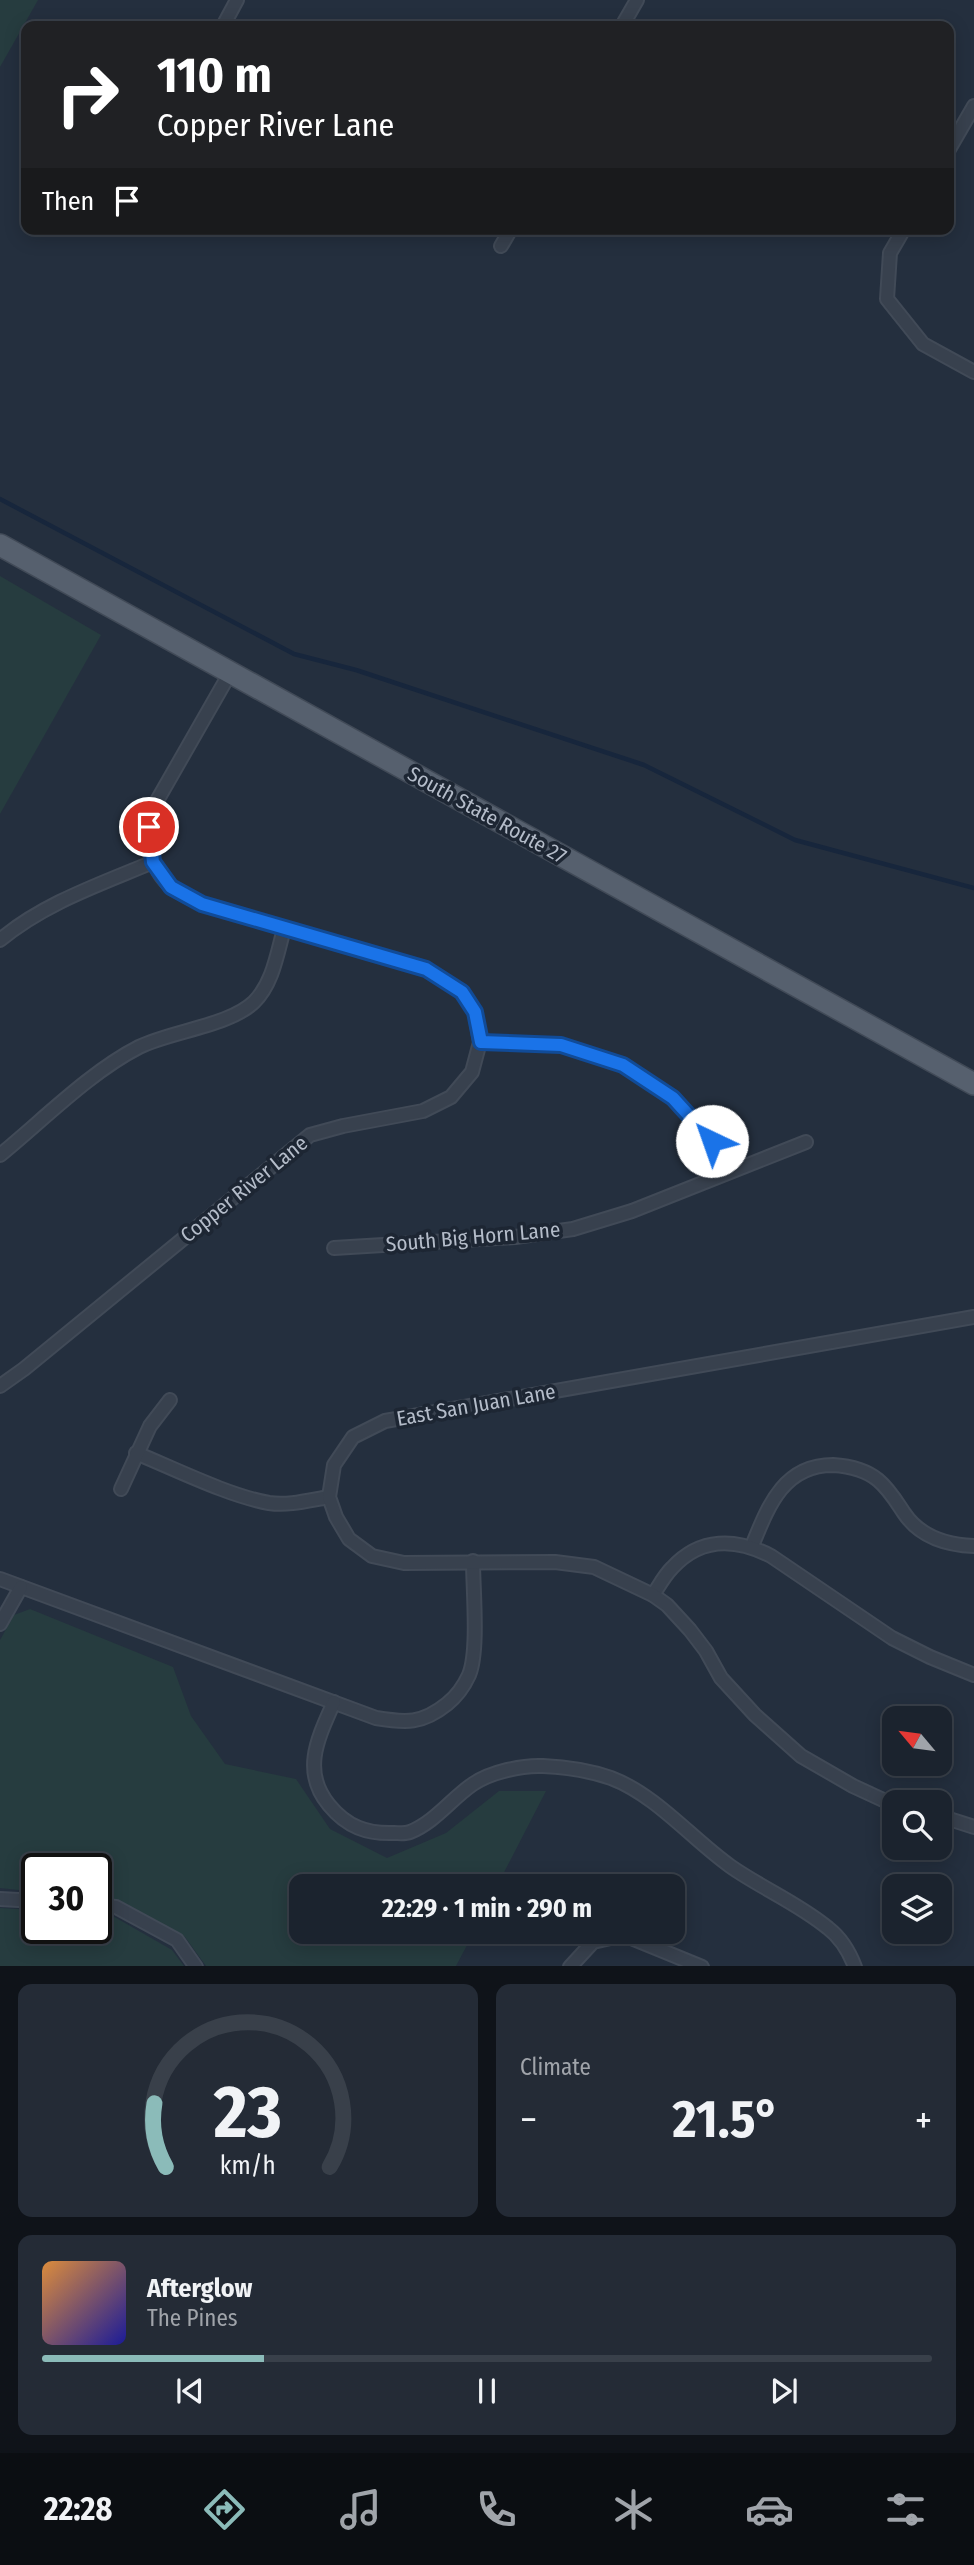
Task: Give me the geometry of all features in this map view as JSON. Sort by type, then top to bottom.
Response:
[{"type":"main road","name":"South State Route 27","points":[[0,545],[974,1084]]},
{"type":"street","points":[[226,21],[237,0]]},
{"type":"street","points":[[625,21],[637,0]]},
{"type":"street","points":[[954,141],[974,106]]},
{"type":"street","points":[[501,246],[507,235]]},
{"type":"street","points":[[900,235],[890,253],[887,299],[923,344],[974,372]]},
{"type":"street","points":[[230,673],[154,806],[149,827],[153,862],[171,887],[202,904],[426,969],[462,992],[475,1012],[481,1042],[561,1045],[623,1065],[673,1098],[712,1141],[727,1172]]},
{"type":"street","points":[[0,940],[16,926],[55,904],[153,862]]},
{"type":"street","points":[[0,1156],[110,1064],[162,1037],[225,1019],[253,1003],[270,979],[284,929]]},
{"type":"street","name":"Copper River Lane","points":[[0,1386],[310,1135],[423,1111],[451,1097],[472,1072],[481,1042]]},
{"type":"street","name":"South Big Horn Lane","points":[[334,1248],[514,1237],[573,1229],[632,1210],[806,1142]]},
{"type":"street","name":"East San Juan Lane","points":[[329,1497],[334,1465],[353,1437],[385,1421],[974,1317]]},
{"type":"street","points":[[121,1489],[149,1426],[170,1400]]},
{"type":"street","points":[[136,1453],[244,1496],[271,1503],[293,1503],[329,1497],[335,1517],[349,1539],[372,1556],[404,1563],[555,1562],[594,1567],[653,1595],[667,1605],[706,1651],[721,1678],[801,1756],[882,1799]]},
{"type":"street","points":[[752,1546],[769,1504],[790,1479],[818,1465],[848,1465],[876,1478],[923,1534],[956,1546],[974,1546]]},
{"type":"street","points":[[653,1595],[672,1567],[695,1550],[723,1541],[752,1546],[892,1638],[974,1675]]},
{"type":"street","points":[[0,1579],[376,1718],[402,1723],[431,1717],[457,1696],[470,1673],[473,1649],[473,1561]]},
{"type":"street","points":[[0,1624],[21,1587]]},
{"type":"street","points":[[334,1702],[318,1740],[313,1768],[320,1794],[339,1817],[371,1834],[408,1833],[439,1814],[474,1783],[505,1771],[542,1765],[611,1778],[629,1787],[686,1827],[729,1866],[830,1929],[847,1948],[855,1966]]},
{"type":"street","points":[[952,1820],[974,1826]]},
{"type":"street","points":[[0,1899],[21,1900]]},
{"type":"street","points":[[112,1907],[177,1940],[196,1966]]},
{"type":"street","points":[[570,1966],[593,1942],[624,1935],[702,1966]]},
{"type":"green space","points":[[0,0],[38,0],[26,21],[21,21],[21,30],[0,67]]},
{"type":"green space","points":[[0,576],[101,635],[0,814]]},
{"type":"green space","points":[[30,1609],[173,1667],[191,1716],[225,1764],[296,1779],[330,1829],[387,1858],[446,1833],[499,1791],[546,1791],[503,1874],[289,1874],[289,1944],[468,1944],[456,1966],[206,1966],[185,1937],[112,1899],[112,1853],[21,1853],[21,1890],[0,1888],[0,1640],[14,1615]]},
{"type":"green space","points":[[0,1908],[21,1909],[21,1944],[112,1944],[112,1916],[172,1950],[184,1966],[0,1966]]},
{"type":"waterway","points":[[0,499],[294,654],[356,670],[644,765],[795,840],[974,888]]},
{"type":"route","points":[[149,827],[153,862],[171,887],[202,904],[426,969],[462,992],[475,1012],[481,1042],[561,1045],[623,1065],[673,1098],[712,1141]]}]
